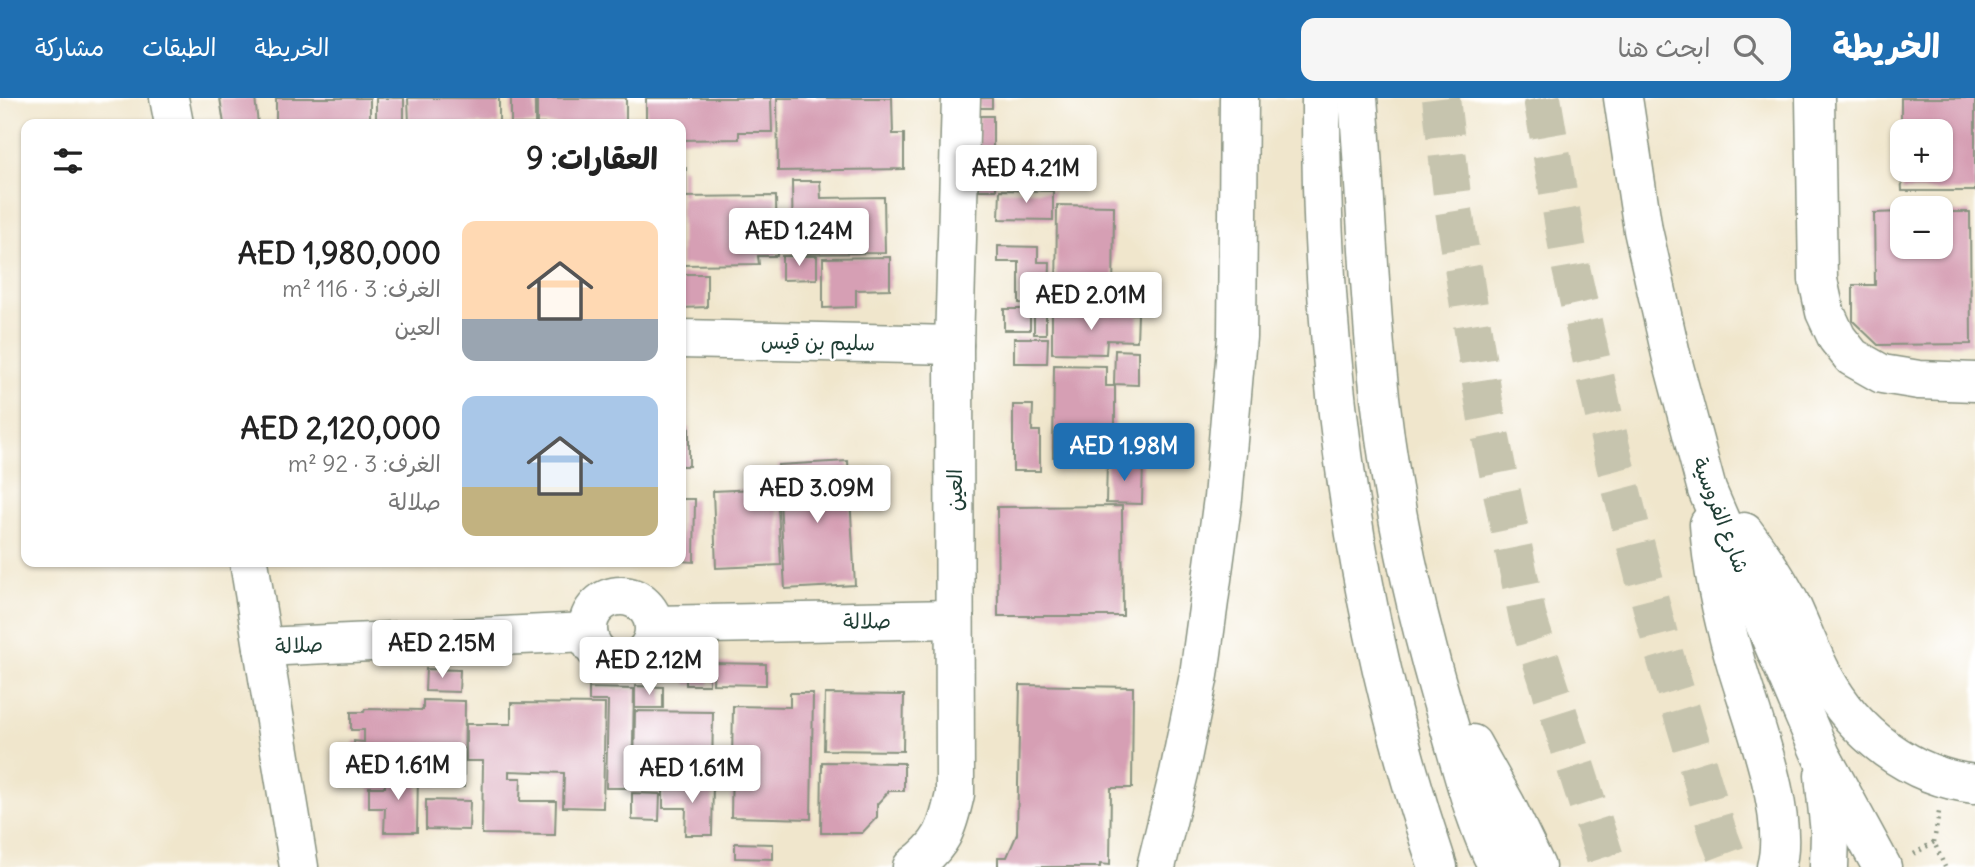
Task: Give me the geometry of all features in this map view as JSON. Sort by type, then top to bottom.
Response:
[{"type":"main road","points":[[169,98],[173,119]]},
{"type":"main road","name":"العين","points":[[912,867],[931,852],[948,825],[955,794],[954,345],[961,98]]},
{"type":"main road","points":[[1156,867],[1199,675],[1223,498],[1237,337],[1239,98]]},
{"type":"main road","points":[[1321,98],[1323,249],[1329,336],[1348,498],[1365,597],[1406,762],[1438,867]]},
{"type":"main road","points":[[1358,98],[1376,358],[1386,440],[1410,576],[1438,688],[1463,772],[1498,867]]},
{"type":"main road","name":"شارع الفروسية","points":[[1623,98],[1643,230],[1672,359],[1707,490],[1821,755],[1897,861]]},
{"type":"main road","points":[[1815,98],[1818,280],[1825,312],[1837,338],[1852,357],[1882,374],[1919,380],[1975,382]]},
{"type":"main road","name":"سليم بن قيس","points":[[686,339],[954,345]]},
{"type":"main road","points":[[1707,490],[1751,541],[1772,573],[1791,606],[1824,677],[1842,706],[1859,725],[1898,757],[1921,769],[1945,778],[1975,784]]},
{"type":"main road","points":[[1707,490],[1710,534],[1723,618],[1775,795],[1780,825],[1776,867]]},
{"type":"main road","name":"صلالة","points":[[249,567],[299,867]]},
{"type":"main road","points":[[1365,597],[1374,708],[1384,763],[1410,867]]},
{"type":"main road","name":"صلالة","points":[[263,647],[588,632],[592,645],[600,655],[611,660],[624,661],[636,657],[646,649],[653,638],[653,625],[954,619]]},
{"type":"main road","points":[[1438,688],[1479,755],[1536,867]]},
{"type":"main road","points":[[1821,755],[1828,806],[1829,867]]},
{"type":"path","points":[[1897,861],[1934,842],[1945,867]]},
{"type":"building","points":[[220,98],[255,98],[257,119],[223,119]]},
{"type":"building","points":[[276,98],[370,98],[370,119],[276,119]]},
{"type":"building","points":[[376,98],[404,98],[404,119],[376,119]]},
{"type":"building","points":[[408,98],[499,98],[499,119],[409,119]]},
{"type":"building","points":[[511,98],[535,98],[535,119],[511,119]]},
{"type":"building","points":[[537,98],[626,98],[626,119],[537,119]]},
{"type":"building","points":[[646,98],[771,98],[772,132],[739,132],[739,139],[686,140],[686,119],[646,119]]},
{"type":"building","points":[[777,98],[892,98],[893,134],[904,134],[904,169],[778,171]]},
{"type":"building","points":[[979,98],[992,98],[992,108],[978,108]]},
{"type":"building","points":[[1901,98],[1975,98],[1975,191],[1902,191],[1902,182],[1953,182],[1953,119],[1901,119]]},
{"type":"building","points":[[979,116],[993,116],[993,169],[978,169]]},
{"type":"building","points":[[979,174],[996,174],[996,190],[979,190]]},
{"type":"building","points":[[792,181],[820,181],[821,198],[884,197],[885,253],[793,254]]},
{"type":"building","points":[[1000,190],[1053,191],[1053,220],[999,219]]},
{"type":"building","points":[[776,196],[777,256],[758,256],[759,264],[686,265],[686,197]]},
{"type":"building","points":[[1057,205],[1114,206],[1113,301],[1056,300]]},
{"type":"building","points":[[1890,212],[1890,259],[1953,259],[1953,212],[1970,212],[1971,344],[1878,345],[1853,321],[1853,285],[1875,285],[1874,213]]},
{"type":"building","points":[[998,246],[1038,247],[1038,262],[1050,262],[1049,304],[1019,303],[1019,262],[998,262]]},
{"type":"building","points":[[782,256],[817,256],[817,279],[782,280]]},
{"type":"building","points":[[890,257],[890,289],[856,290],[856,307],[823,308],[823,258]]},
{"type":"building","points":[[686,274],[707,274],[707,307],[686,308]]},
{"type":"building","points":[[1034,305],[1046,305],[1046,334],[1034,334]]},
{"type":"building","points":[[1004,309],[1030,309],[1030,330],[1004,330]]},
{"type":"building","points":[[1052,313],[1138,314],[1137,341],[1107,340],[1106,354],[1052,353]]},
{"type":"building","points":[[1014,338],[1048,338],[1047,363],[1014,363]]},
{"type":"building","points":[[1115,350],[1138,351],[1138,385],[1114,384]]},
{"type":"building","points":[[1054,365],[1106,366],[1106,386],[1115,386],[1115,457],[1053,457]]},
{"type":"building","points":[[1013,405],[1033,405],[1032,431],[1040,431],[1040,471],[1013,471]]},
{"type":"building","points":[[686,428],[689,428],[689,466],[686,466]]},
{"type":"building","points":[[848,461],[855,585],[785,589],[778,465]]},
{"type":"building","points":[[1107,461],[1143,462],[1142,504],[1106,503]]},
{"type":"building","points":[[777,488],[781,565],[716,568],[713,491]]},
{"type":"building","points":[[686,499],[695,499],[694,562],[686,561]]},
{"type":"building","points":[[1122,506],[1123,616],[998,616],[997,507]]},
{"type":"building","points":[[714,663],[766,664],[766,685],[713,684]]},
{"type":"building","points":[[686,664],[709,664],[709,685],[686,685]]},
{"type":"building","points":[[426,669],[460,670],[459,692],[425,691]]},
{"type":"building","points":[[1020,685],[1133,687],[1132,788],[1111,788],[1110,865],[998,867],[998,857],[1007,857],[1017,834]]},
{"type":"building","points":[[635,686],[663,687],[663,708],[635,708]]},
{"type":"building","points":[[589,688],[634,689],[632,788],[606,788],[608,701],[589,701]]},
{"type":"building","points":[[790,693],[813,693],[811,819],[731,817],[733,706],[790,707]]},
{"type":"building","points":[[825,694],[904,695],[903,751],[824,750]]},
{"type":"building","points":[[423,700],[465,701],[464,787],[423,786],[423,769],[353,768],[354,741],[364,742],[364,730],[351,730],[351,712],[364,712],[365,709],[423,710]]},
{"type":"building","points":[[511,703],[605,704],[603,808],[563,807],[564,773],[509,771],[509,778],[521,778],[520,801],[556,801],[555,835],[482,834],[483,761],[466,761],[466,724],[511,724]]},
{"type":"building","points":[[635,711],[713,712],[712,777],[634,775]]},
{"type":"building","points":[[822,762],[904,763],[904,791],[889,791],[877,804],[877,817],[862,833],[821,833]]},
{"type":"building","points":[[385,773],[418,774],[417,832],[384,832],[385,808],[369,808],[369,787],[385,787]]},
{"type":"building","points":[[663,783],[713,783],[712,835],[685,835],[686,808],[663,808]]},
{"type":"building","points":[[632,793],[660,794],[659,821],[632,820]]},
{"type":"building","points":[[426,800],[470,801],[469,830],[426,829]]},
{"type":"building","points":[[735,843],[773,844],[773,859],[735,858]]},
{"type":"tunnel","points":[[1441,98],[1453,204],[1486,414],[1528,619],[1608,867]]},
{"type":"tunnel","points":[[1542,98],[1571,268],[1615,465],[1661,643],[1718,833],[1731,867]]}]
